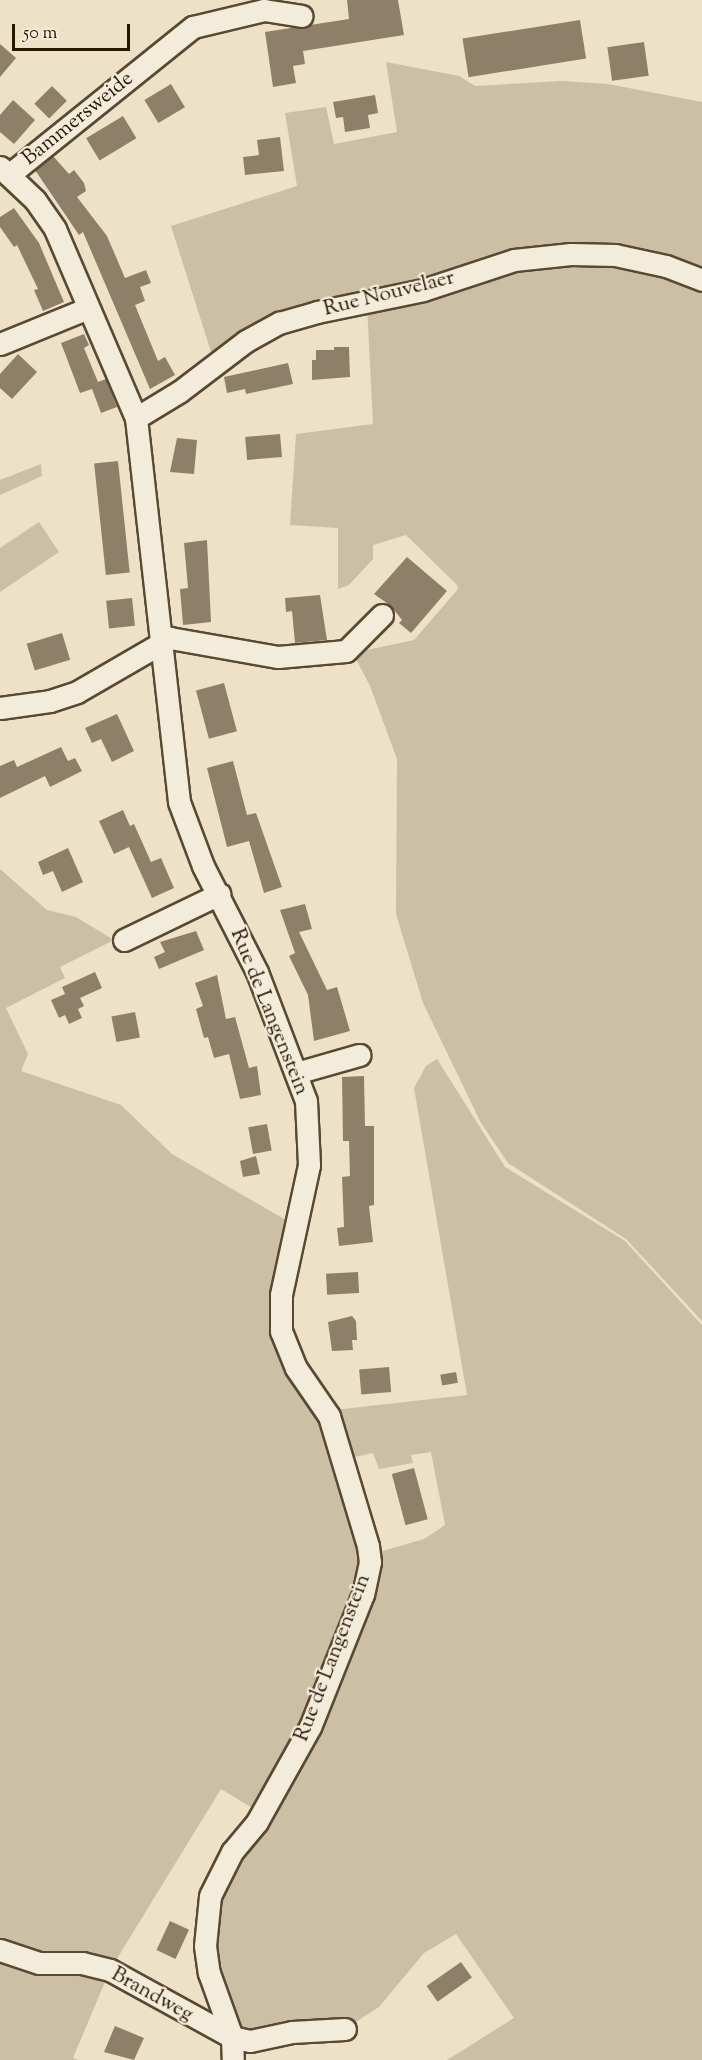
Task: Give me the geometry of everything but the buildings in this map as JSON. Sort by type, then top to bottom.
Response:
[{"type":"street","name":"Bammersweide","points":[[5,170],[193,27],[264,10],[302,16]]},
{"type":"street","points":[[5,170],[55,229],[135,418],[161,640]]},
{"type":"street","name":"Rue Nouvelaer","points":[[135,418],[179,392],[246,341],[279,323],[317,312],[423,290],[514,260],[571,254],[615,255],[666,266],[702,280]]},
{"type":"street","points":[[0,345],[88,308]]},
{"type":"street","points":[[0,708],[50,701],[77,692],[161,640],[184,639],[278,657],[346,651],[382,615]]},
{"type":"street","name":"Rue de Langenstein","points":[[161,640],[179,802],[219,894],[257,972],[306,1101],[311,1146],[305,1196],[281,1294],[280,1331],[296,1368],[329,1416],[364,1530],[370,1562],[363,1594],[310,1727],[256,1822],[223,1868],[210,1896],[206,1946],[209,1973],[232,2037],[232,2060]]},
{"type":"street","points":[[124,940],[219,894]]},
{"type":"street","points":[[296,1073],[359,1055]]},
{"type":"street","name":"Brandweg","points":[[0,1950],[39,1963],[82,1963],[111,1970],[232,2037]]},
{"type":"street","points":[[232,2037],[250,2041],[292,2032],[345,2029]]},
{"type":"shaded area","points":[[386,62],[459,76],[475,86],[562,81],[608,84],[702,102],[702,275],[670,262],[517,256],[212,355],[171,226],[297,186],[285,113],[326,107],[334,144],[397,132]]},
{"type":"shaded area","points":[[614,259],[702,286],[702,1321],[626,1239],[508,1163],[481,1123],[423,1003],[396,914],[397,759],[370,686],[353,653],[414,640],[458,589],[457,585],[406,535],[373,545],[373,559],[349,585],[338,589],[338,528],[290,525],[296,434],[373,424],[367,306],[499,268]]},
{"type":"shaded area","points":[[41,464],[42,476],[0,495],[0,480]]},
{"type":"shaded area","points":[[39,522],[59,552],[0,592],[0,548]]},
{"type":"shaded area","points":[[0,869],[47,910],[76,917],[114,940],[60,967],[65,978],[6,1008],[28,1054],[21,1071],[121,1105],[172,1154],[291,1223],[269,1315],[278,1344],[313,1399],[366,1555],[356,1599],[328,1651],[305,1716],[254,1809],[221,1789],[110,1970],[73,2058],[78,2060],[0,2060]]},
{"type":"shaded area","points":[[437,1059],[505,1167],[625,1241],[702,1325],[702,2060],[447,2060],[514,2018],[456,1934],[424,1953],[379,2007],[345,2029],[235,2034],[223,2004],[215,1946],[222,1884],[375,1585],[378,1573],[376,1553],[424,1539],[445,1525],[431,1452],[411,1455],[413,1463],[379,1469],[373,1453],[350,1458],[334,1410],[467,1395],[414,1088],[426,1066]]}]
